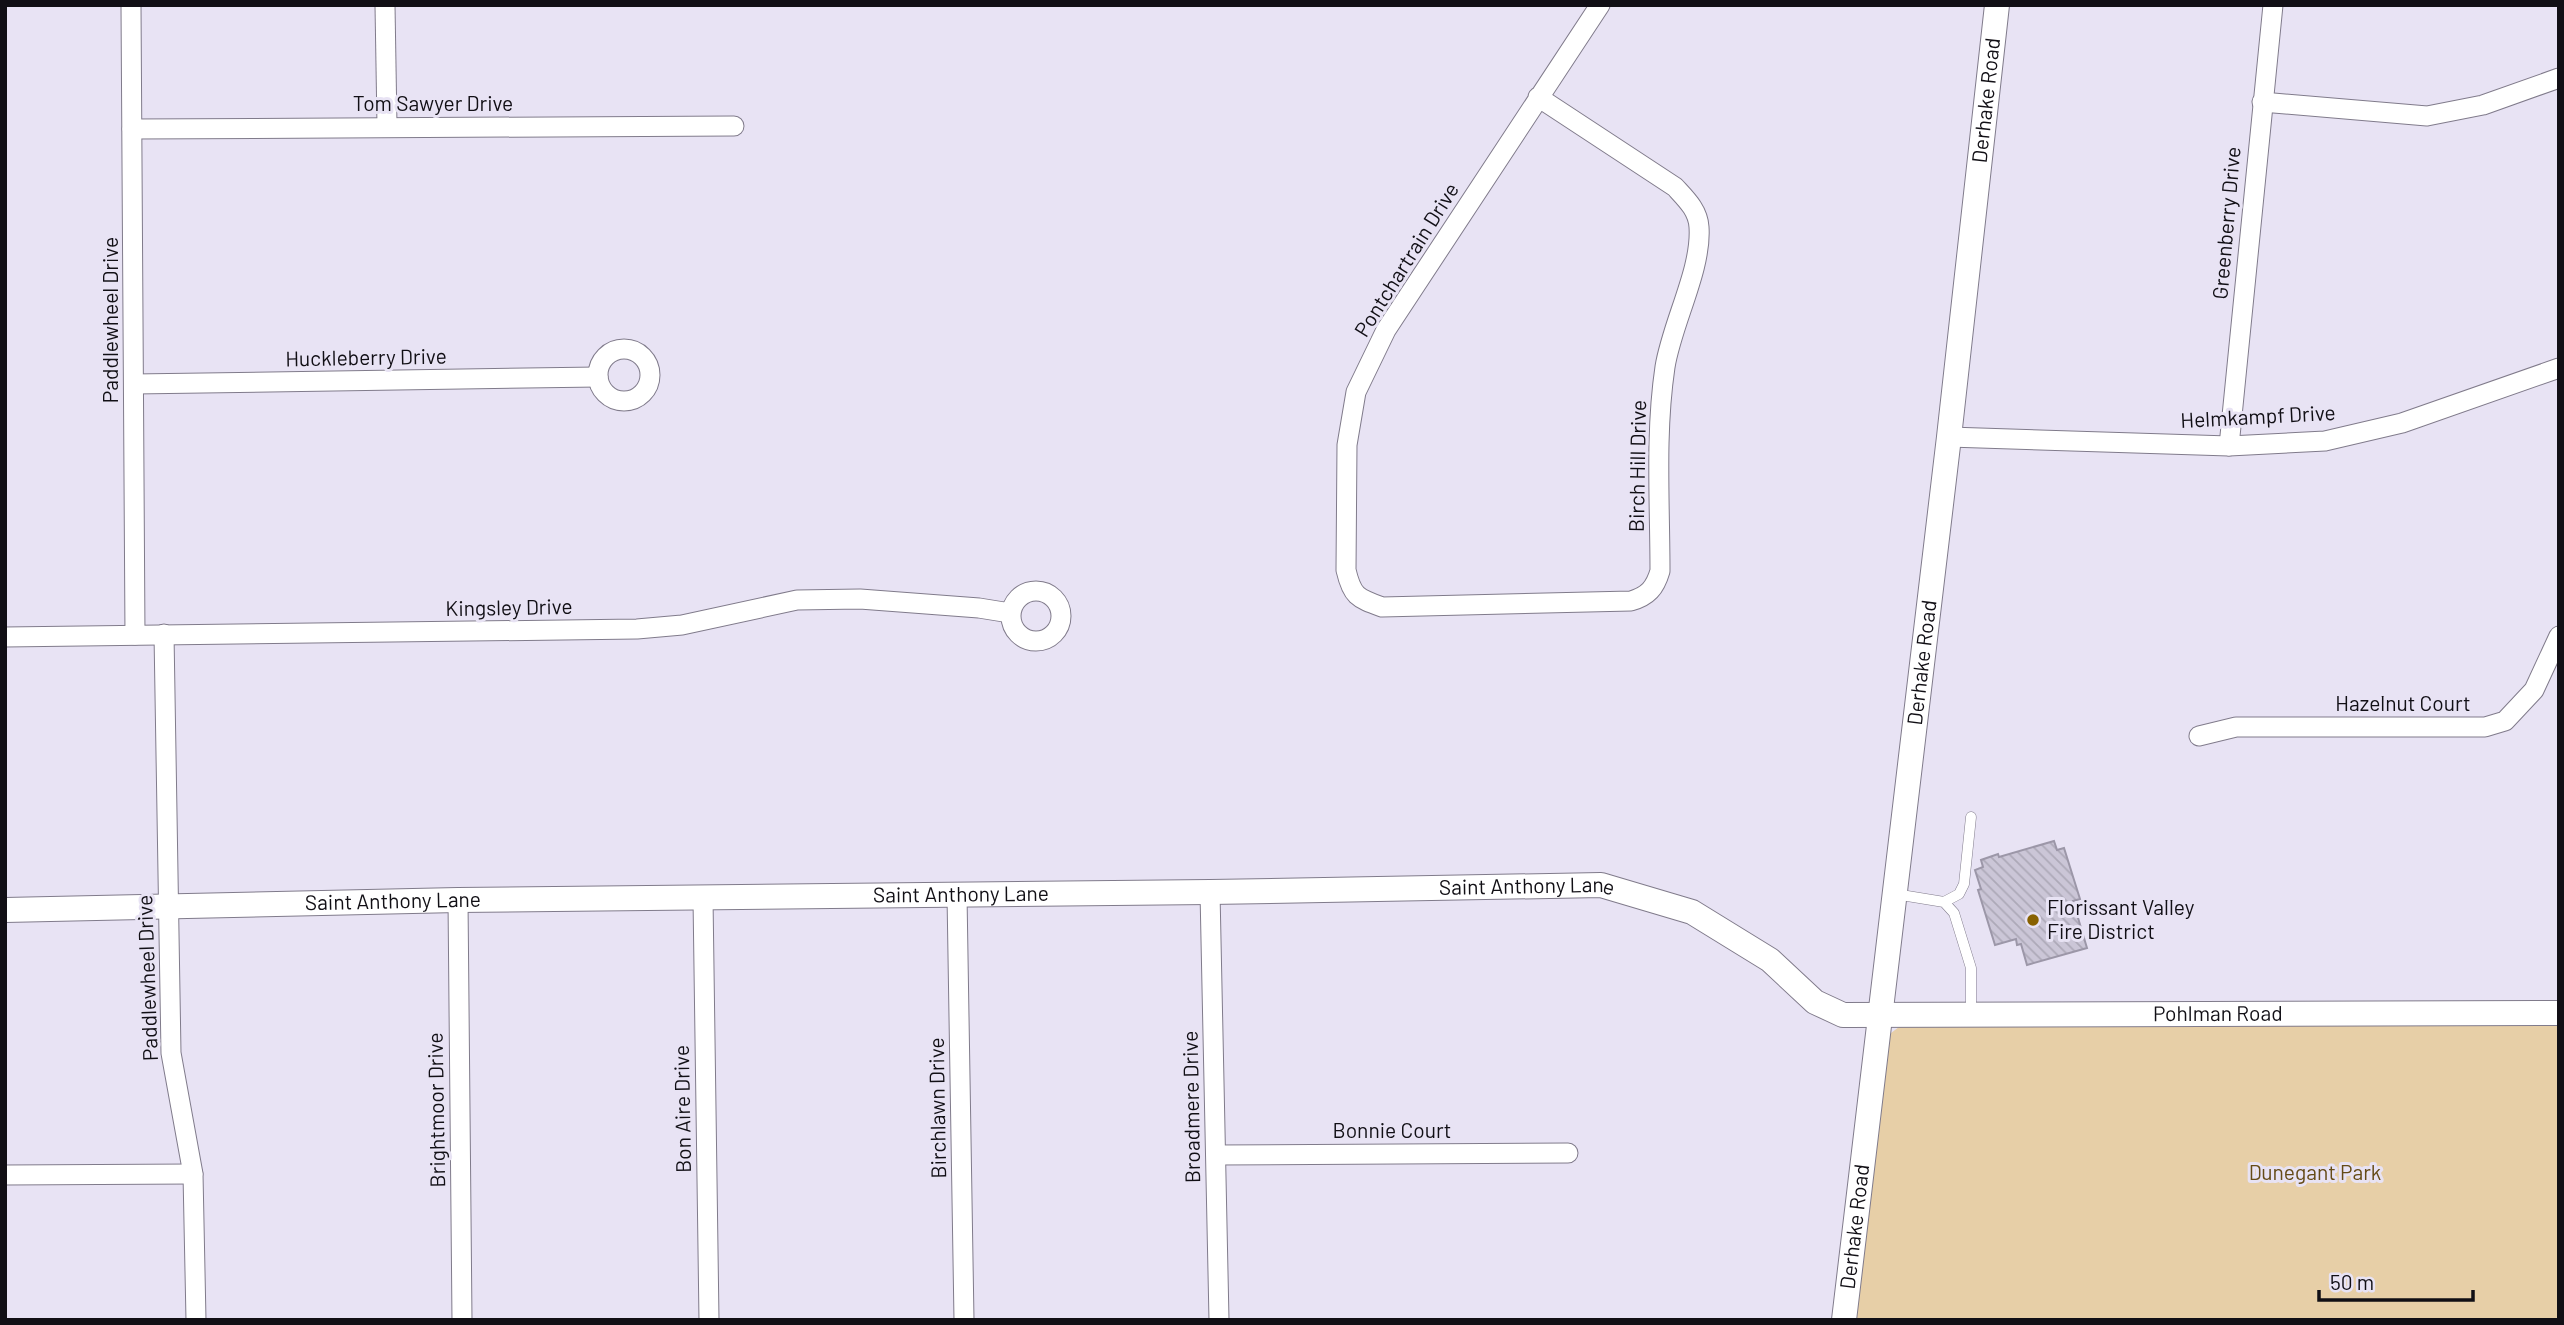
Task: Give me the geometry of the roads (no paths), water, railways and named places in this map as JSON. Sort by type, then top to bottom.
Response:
[{"type":"street","name":"Paddlewheel Drive","points":[[131,5],[135,635]]},
{"type":"street","points":[[385,5],[387,126]]},
{"type":"street","name":"Pontchartrain Drive","points":[[1346,570],[1347,445],[1356,392],[1386,330],[1600,5]]},
{"type":"street","name":"Derhake Road","points":[[1844,1320],[1949,438],[1997,5]]},
{"type":"street","name":"Greenberry Drive","points":[[2229,446],[2273,5]]},
{"type":"street","points":[[2262,102],[2427,116],[2483,106],[2559,78]]},
{"type":"street","name":"Birch Hill Drive","points":[[1346,570],[1350,589],[1364,600],[1382,607],[1631,601],[1644,597],[1655,586],[1660,571],[1660,407],[1675,324],[1699,252],[1699,224],[1693,206],[1675,187],[1538,97]]},
{"type":"street","name":"Tom Sawyer Drive","points":[[132,129],[734,126]]},
{"type":"street","name":"Helmkampf Drive","points":[[1949,438],[2229,446],[2325,441],[2402,423],[2559,368]]},
{"type":"street","name":"Huckleberry Drive","points":[[134,384],[598,377]]},
{"type":"street","name":"Kingsley Drive","points":[[5,637],[637,629],[682,625],[797,600],[860,599],[1010,613]]},
{"type":"street","name":"Paddlewheel Drive","points":[[164,634],[171,1053],[193,1174],[196,1320]]},
{"type":"street","name":"Hazelnut Court","points":[[2199,736],[2236,726],[2485,727],[2505,722],[2534,690],[2559,636]]},
{"type":"street","name":"Saint Anthony Lane","points":[[5,910],[1601,885],[1692,912],[1770,960],[1815,1002],[1843,1015],[1880,1016]]},
{"type":"street","name":"Broadmere Drive","points":[[1210,892],[1219,1320]]},
{"type":"street","name":"Birchlawn Drive","points":[[957,895],[964,1320]]},
{"type":"street","name":"Bon Aire Drive","points":[[703,898],[709,1320]]},
{"type":"street","name":"Brightmoor Drive","points":[[458,901],[462,1320]]},
{"type":"street","name":"Pohlman Road","points":[[1880,1016],[2559,1013]]},
{"type":"street","name":"Bonnie Court","points":[[1216,1155],[1568,1153]]},
{"type":"street","points":[[5,1175],[193,1174]]},
{"type":"lane","points":[[1894,894],[1944,902],[1959,894],[1964,884],[1971,817]]},
{"type":"lane","points":[[1944,902],[1954,913],[1971,968],[1971,1016]]},
{"type":"place","name":"Florissant Valley Fire District","points":[[2033,920]]},
{"type":"park label","name":"Dunegant Park","points":[[2315,1173]]}]
